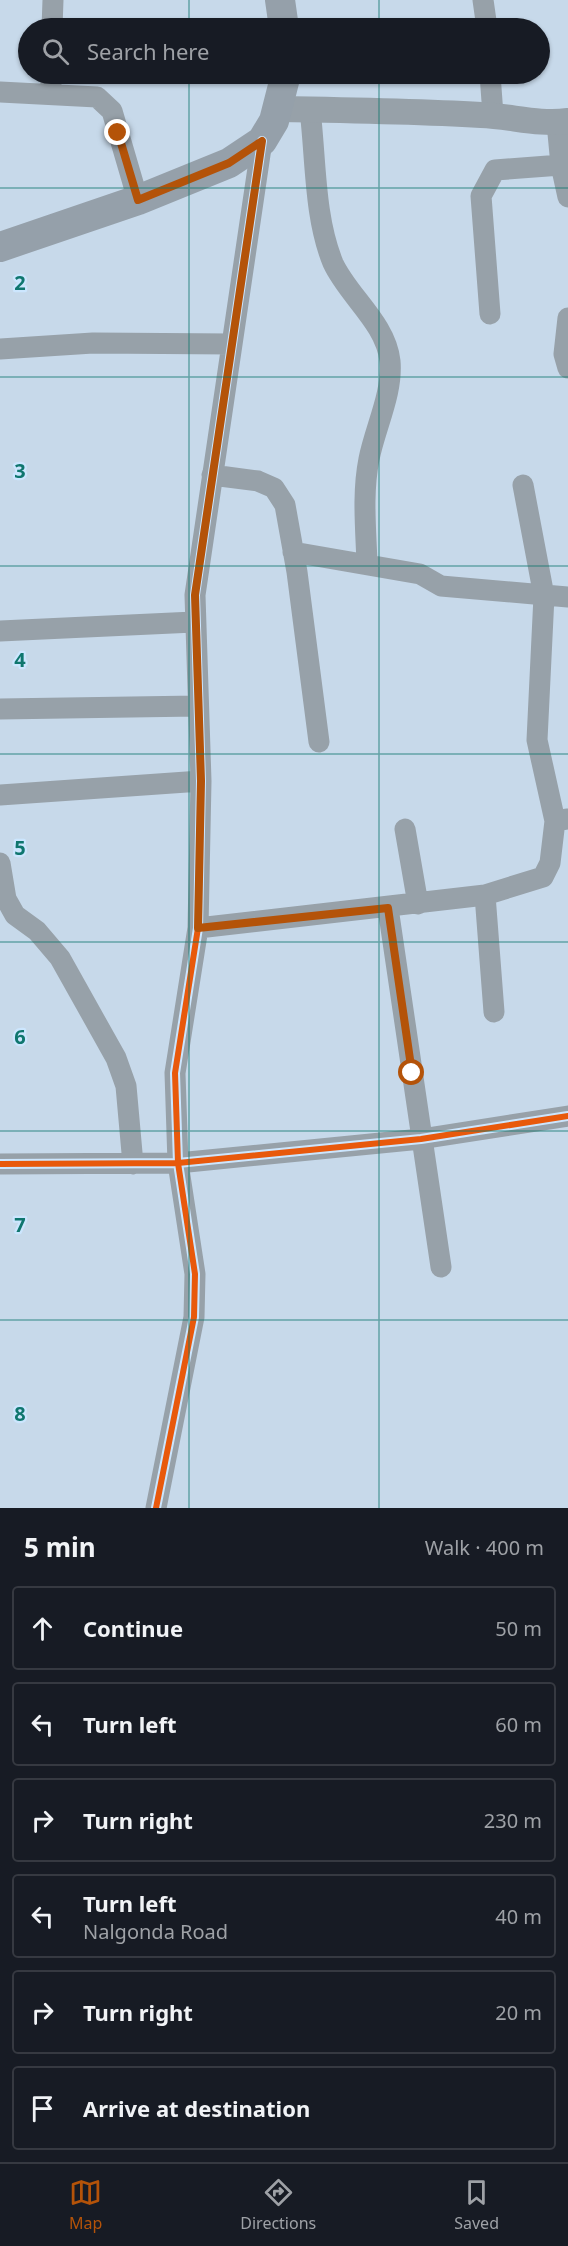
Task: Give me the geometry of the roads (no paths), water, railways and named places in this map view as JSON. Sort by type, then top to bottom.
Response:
[{"type":"main road","points":[[280,0],[283,18]]},
{"type":"main road","points":[[0,247],[138,200],[229,163],[262,141],[277,109],[283,84]]},
{"type":"street","points":[[52,18],[53,0]]},
{"type":"street","points":[[483,0],[486,18]]},
{"type":"street","points":[[0,92],[45,84]]},
{"type":"street","points":[[54,84],[97,97],[105,102],[112,111],[138,200]]},
{"type":"street","points":[[491,84],[493,115]]},
{"type":"street","points":[[277,109],[493,115],[537,123],[562,122],[561,165],[568,197]]},
{"type":"street","points":[[310,110],[324,238],[347,288],[367,313],[383,339],[390,361],[388,384],[369,461],[365,501],[367,564]]},
{"type":"street","points":[[156,1508],[194,1317],[195,1274],[178,1163],[175,1073],[198,928],[201,781],[194,622],[195,595],[262,141]]},
{"type":"street","points":[[490,314],[481,196],[489,178],[495,170],[561,165]]},
{"type":"street","points":[[568,318],[564,354],[568,368]]},
{"type":"street","points":[[0,349],[93,343],[232,344]]},
{"type":"street","points":[[212,475],[258,481],[274,488],[285,505],[319,742]]},
{"type":"street","points":[[198,928],[388,908],[485,895],[543,877],[550,863],[561,820],[537,740],[544,596],[523,485]]},
{"type":"street","points":[[292,552],[420,574],[441,586],[568,597]]},
{"type":"street","points":[[0,631],[194,622]]},
{"type":"street","points":[[0,709],[197,706]]},
{"type":"street","points":[[0,795],[201,781]]},
{"type":"street","points":[[405,829],[418,904]]},
{"type":"street","points":[[0,863],[6,899],[15,915],[37,931],[60,958],[116,1058],[126,1086],[133,1164]]},
{"type":"street","points":[[485,895],[494,1012]]},
{"type":"street","points":[[388,908],[441,1267]]},
{"type":"street","points":[[0,1164],[178,1163],[421,1139],[568,1116]]}]
